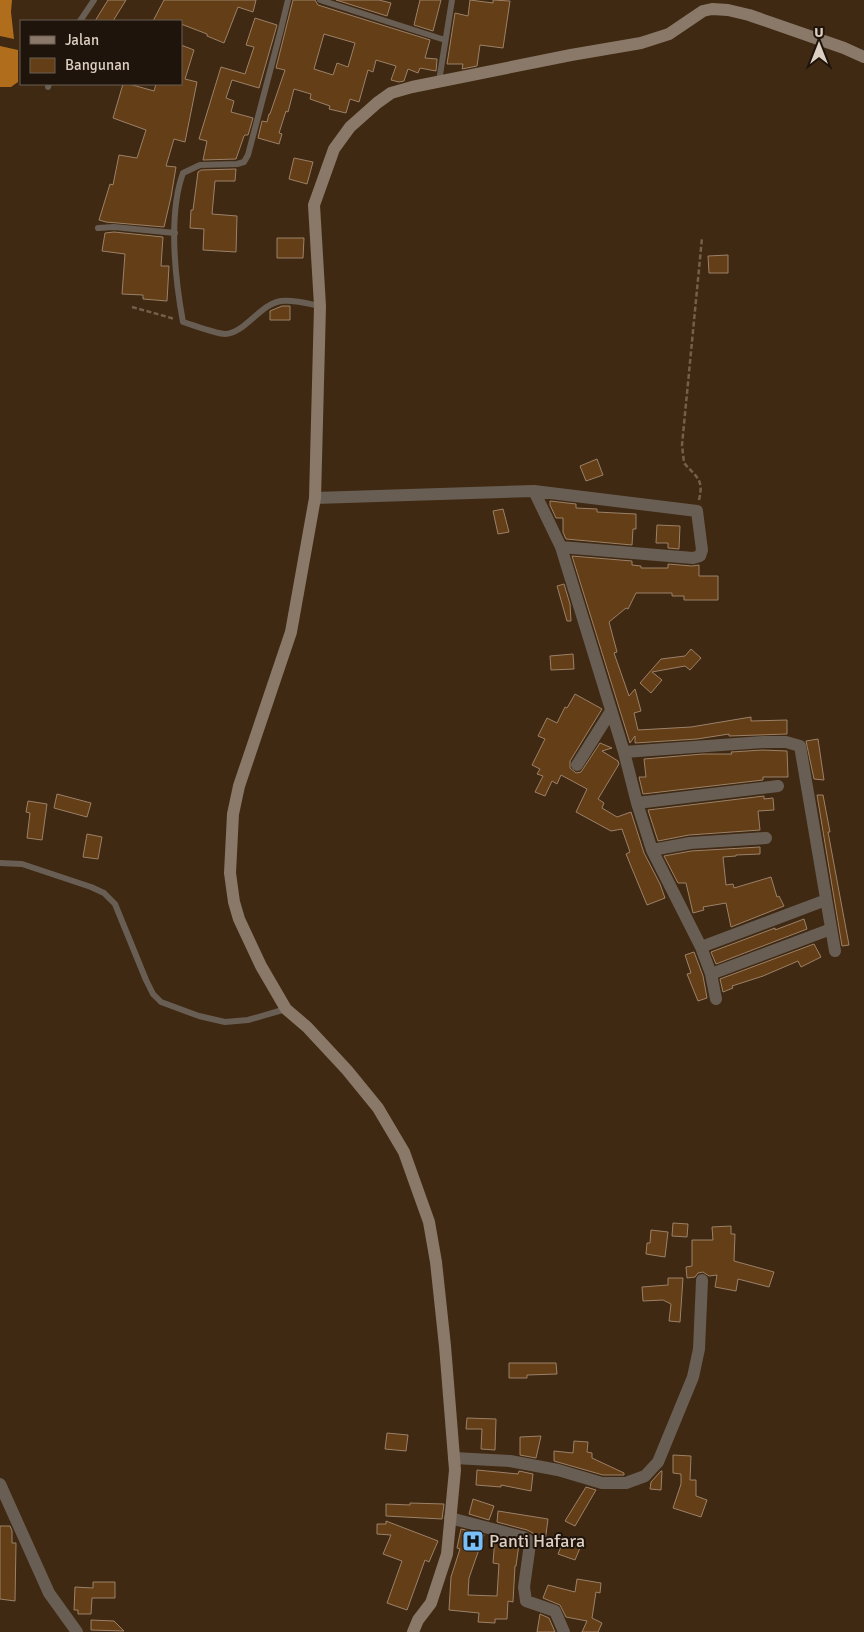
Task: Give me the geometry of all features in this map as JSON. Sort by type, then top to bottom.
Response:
[{"type":"street","points":[[413,1632],[418,1620],[430,1603],[447,1554],[455,1470],[436,1262],[430,1222],[404,1152],[378,1108],[347,1070],[307,1027],[286,1009],[260,966],[239,919],[230,873],[233,814],[239,786],[291,632],[315,498],[320,306],[314,205],[334,149],[350,127],[376,102],[391,93],[412,87],[641,43],[669,34],[702,11],[712,9],[728,10],[749,16],[844,48],[864,57]]},
{"type":"street","points":[[315,498],[534,491],[697,511],[702,550],[697,558],[561,547]]},
{"type":"street","points":[[534,491],[561,547],[652,850],[702,946],[711,974],[716,999]]},
{"type":"street","points":[[577,765],[611,712]]},
{"type":"street","points":[[624,752],[763,742],[786,742],[800,746],[835,951]]},
{"type":"street","points":[[637,802],[778,786]]},
{"type":"street","points":[[652,850],[690,843],[766,838]]},
{"type":"street","points":[[702,946],[826,900]]},
{"type":"street","points":[[711,974],[831,930]]},
{"type":"street","points":[[454,1458],[510,1461],[558,1470],[602,1483],[626,1483],[645,1476],[658,1462],[693,1377],[699,1349],[702,1280]]},
{"type":"street","points":[[0,1484],[49,1593],[77,1632]]},
{"type":"street","points":[[450,1518],[523,1537],[528,1540],[530,1544],[524,1587],[526,1601],[555,1611],[564,1632]]},
{"type":"lane","points":[[81,20],[94,0]]},
{"type":"lane","points":[[288,0],[248,155],[244,162],[238,164],[200,165],[183,173],[178,187],[175,233],[178,290],[184,322],[224,334],[235,332],[266,307],[282,300],[292,300],[320,306]]},
{"type":"lane","points":[[320,0],[445,40]]},
{"type":"lane","points":[[438,82],[452,0]]},
{"type":"lane","points":[[718,0],[728,10]]},
{"type":"lane","points":[[98,228],[114,227],[175,233]]},
{"type":"lane","points":[[0,863],[22,864],[104,893],[115,904],[146,980],[153,994],[161,1002],[199,1016],[226,1022],[248,1020],[286,1009]]},
{"type":"path","points":[[697,511],[701,490],[700,480],[684,464],[682,445],[702,238]]},
{"type":"path","points":[[132,307],[184,322]]},
{"type":"shaded area","points":[[0,0],[12,0],[11,12],[14,39],[0,36]]},
{"type":"shaded area","points":[[0,46],[18,50],[18,82],[11,87],[0,87]]},
{"type":"building","points":[[108,0],[126,0],[114,20],[96,20]]},
{"type":"building","points":[[164,0],[256,0],[253,12],[238,7],[224,43],[182,24],[182,20],[154,20]]},
{"type":"building","points":[[293,0],[315,0],[318,5],[430,40],[425,58],[437,59],[436,71],[420,68],[418,73],[408,69],[404,81],[399,82],[391,80],[396,66],[376,60],[373,72],[368,70],[359,102],[350,99],[346,113],[329,109],[330,106],[310,99],[311,94],[294,89],[288,112],[286,111],[279,133],[282,134],[279,144],[258,138],[262,121],[267,122],[285,70],[276,68]],"holes":[[[324,34],[355,43],[348,67],[337,63],[333,75],[314,69]]]},
{"type":"building","points":[[336,0],[379,0],[391,3],[387,16]]},
{"type":"building","points":[[420,0],[441,0],[433,31],[414,25]]},
{"type":"building","points":[[470,0],[493,3],[493,0],[510,1],[503,48],[480,45],[477,66],[462,69],[463,64],[447,64],[455,13],[468,16]]},
{"type":"building","points":[[255,18],[277,25],[259,88],[232,80],[226,98],[234,101],[231,112],[253,118],[248,135],[244,136],[236,159],[203,160],[207,141],[199,139],[221,67],[245,74],[254,47],[246,45]]},
{"type":"building","points":[[182,45],[194,50],[185,79],[197,82],[185,142],[174,139],[166,166],[176,167],[164,227],[99,220],[110,184],[113,185],[119,155],[137,158],[146,130],[113,118],[123,85],[133,85],[154,91],[156,85],[182,85]]},
{"type":"building","points":[[294,158],[313,162],[307,184],[289,179]]},
{"type":"building","points":[[236,169],[235,181],[215,181],[212,214],[237,216],[236,252],[203,250],[204,229],[190,228],[191,210],[193,210],[198,172],[201,170]]},
{"type":"building","points":[[114,232],[163,237],[161,266],[169,266],[167,301],[143,299],[143,295],[122,294],[125,254],[102,251],[105,233]]},
{"type":"building","points":[[277,238],[304,238],[303,258],[277,258]]},
{"type":"building","points":[[728,255],[728,273],[709,273],[708,256]]},
{"type":"building","points":[[282,306],[290,306],[290,320],[270,320],[270,311]]},
{"type":"building","points":[[597,459],[603,475],[586,481],[580,466]]},
{"type":"building","points":[[550,501],[576,504],[576,508],[597,509],[597,512],[636,514],[636,529],[633,529],[632,545],[566,539],[563,532],[563,518],[556,518]]},
{"type":"building","points":[[503,509],[509,532],[498,534],[493,511]]},
{"type":"building","points":[[657,525],[680,526],[679,549],[668,548],[668,543],[656,543]]},
{"type":"building","points":[[572,556],[632,561],[632,565],[641,566],[641,568],[668,568],[668,564],[699,565],[699,576],[718,576],[718,600],[684,600],[684,596],[672,596],[672,593],[636,593],[628,609],[626,608],[609,622],[617,652],[614,653],[629,696],[635,689],[641,711],[634,713],[638,730],[691,727],[751,717],[751,721],[787,720],[787,734],[729,736],[729,734],[697,739],[635,743],[635,736],[630,743]]},
{"type":"building","points":[[564,584],[570,604],[571,621],[567,621],[557,586]]},
{"type":"building","points":[[691,649],[701,658],[690,670],[685,666],[652,672],[662,680],[651,693],[640,683],[661,659],[685,656]]},
{"type":"building","points":[[573,654],[574,669],[551,670],[550,656]]},
{"type":"building","points":[[575,694],[602,709],[570,761],[570,768],[576,773],[581,772],[600,743],[612,748],[602,751],[618,761],[619,764],[598,799],[604,803],[602,808],[617,817],[631,812],[644,853],[665,898],[647,905],[626,854],[630,852],[622,829],[611,831],[576,812],[587,789],[561,775],[557,784],[552,781],[545,796],[535,792],[543,776],[537,774],[540,769],[532,765],[545,739],[538,736],[547,718],[557,723],[565,707],[567,708]]},
{"type":"building","points":[[818,739],[824,780],[814,779],[806,741]]},
{"type":"building","points":[[787,751],[788,777],[763,777],[763,780],[643,794],[639,777],[646,777],[644,759],[703,754],[732,754],[731,752]]},
{"type":"building","points":[[57,794],[91,803],[87,817],[54,808]]},
{"type":"building","points":[[817,795],[823,795],[849,945],[842,946]]},
{"type":"building","points":[[764,796],[764,799],[773,798],[774,810],[758,811],[760,830],[689,835],[658,841],[648,810]]},
{"type":"building","points":[[28,801],[47,804],[42,840],[27,838],[30,813],[26,812]]},
{"type":"building","points":[[87,834],[102,837],[98,859],[83,857]]},
{"type":"building","points":[[760,847],[760,854],[723,857],[726,885],[733,884],[734,888],[771,877],[777,897],[779,896],[784,906],[731,927],[726,903],[703,907],[704,910],[693,913],[686,883],[678,883],[664,856],[691,851]]},
{"type":"building","points":[[804,919],[807,929],[716,964],[711,952]]},
{"type":"building","points":[[814,944],[821,957],[801,967],[798,961],[763,976],[732,986],[733,988],[723,992],[720,979]]},
{"type":"building","points":[[694,952],[703,976],[707,998],[698,1001],[687,974],[691,973],[685,955]]},
{"type":"building","points":[[673,1223],[688,1224],[687,1237],[672,1236]]},
{"type":"building","points":[[731,1226],[731,1234],[735,1234],[734,1261],[774,1272],[769,1287],[738,1279],[736,1291],[715,1287],[717,1275],[709,1276],[703,1272],[698,1273],[695,1277],[687,1278],[686,1267],[692,1266],[692,1240],[713,1240],[712,1227]]},
{"type":"building","points":[[651,1230],[668,1232],[665,1257],[646,1254],[647,1243],[650,1243]]},
{"type":"building","points":[[668,1278],[683,1278],[680,1322],[669,1321],[671,1304],[663,1300],[643,1301],[642,1287],[668,1285]]},
{"type":"building","points":[[509,1363],[556,1363],[557,1374],[509,1378]]},
{"type":"building","points":[[467,1418],[496,1419],[495,1450],[481,1449],[482,1429],[466,1429]]},
{"type":"building","points":[[387,1433],[408,1435],[406,1451],[385,1449]]},
{"type":"building","points":[[541,1436],[536,1458],[520,1455],[520,1437]]},
{"type":"building","points":[[574,1441],[588,1442],[587,1452],[592,1453],[592,1458],[624,1473],[624,1475],[603,1475],[554,1461],[554,1451],[573,1453]]},
{"type":"building","points":[[673,1455],[691,1456],[690,1480],[696,1480],[696,1496],[707,1500],[701,1517],[673,1508],[681,1484],[681,1474],[673,1473]]},
{"type":"building","points":[[477,1470],[518,1474],[519,1471],[533,1474],[531,1491],[501,1485],[501,1487],[476,1485]]},
{"type":"building","points":[[661,1471],[661,1490],[650,1489],[651,1482]]},
{"type":"building","points":[[586,1487],[596,1490],[575,1526],[565,1521]]},
{"type":"building","points":[[473,1499],[494,1506],[489,1520],[469,1514]]},
{"type":"building","points":[[410,1503],[444,1504],[442,1519],[386,1516],[386,1504],[410,1505]]},
{"type":"building","points":[[498,1511],[548,1519],[545,1542],[537,1541],[533,1533],[527,1530],[497,1522]]},
{"type":"building","points":[[386,1521],[438,1541],[429,1562],[425,1560],[407,1610],[387,1603],[402,1561],[383,1554],[391,1535],[377,1534],[377,1524],[386,1524]]},
{"type":"building","points":[[0,1526],[10,1526],[12,1543],[16,1543],[15,1601],[0,1599]]},
{"type":"building","points":[[461,1529],[484,1535],[469,1578],[468,1595],[497,1596],[499,1564],[493,1563],[495,1538],[519,1544],[515,1566],[513,1602],[508,1601],[507,1619],[495,1619],[495,1623],[478,1622],[479,1613],[449,1610],[451,1577],[460,1549],[457,1548]]},
{"type":"building","points":[[563,1542],[580,1548],[575,1560],[558,1554]]},
{"type":"building","points":[[577,1579],[601,1583],[600,1593],[596,1592],[592,1618],[602,1623],[598,1632],[582,1632],[587,1621],[566,1617],[560,1605],[543,1598],[548,1585],[575,1592]]},
{"type":"building","points":[[93,1582],[115,1582],[115,1598],[92,1598],[91,1614],[78,1614],[78,1610],[74,1610],[75,1587],[93,1588]]},
{"type":"building","points":[[540,1614],[549,1618],[555,1632],[537,1632]]},
{"type":"building","points":[[91,1620],[114,1621],[124,1631],[91,1630]]},
{"type":"place","name":"Panti Hafara","points":[[473,1541]]}]
